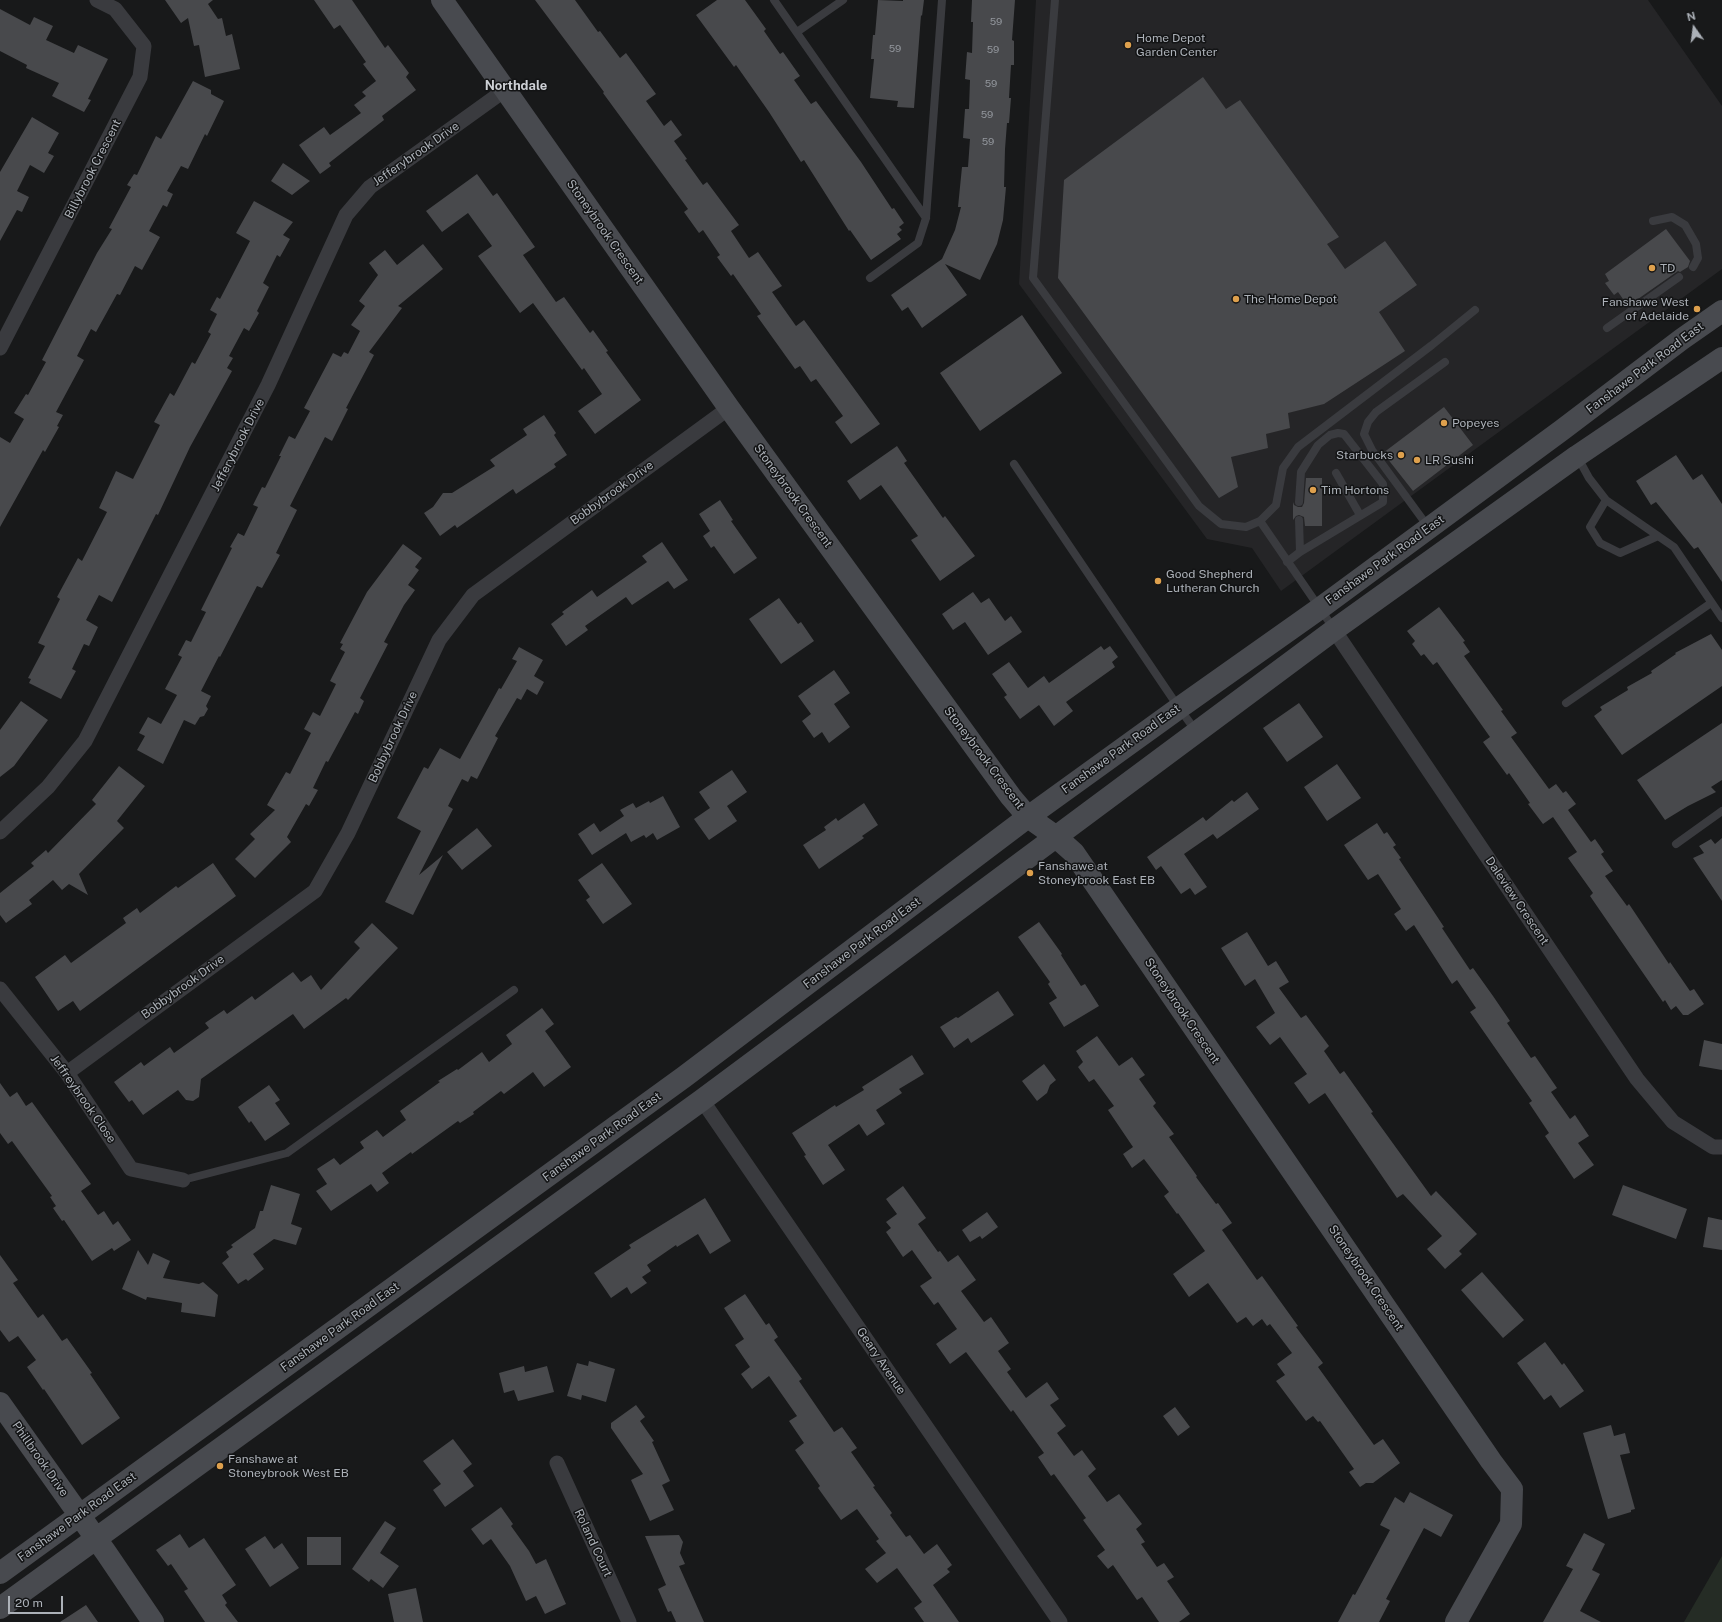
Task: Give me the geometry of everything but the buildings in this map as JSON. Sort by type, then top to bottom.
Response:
[{"type":"main road","name":"Stoneybrook Crescent","points":[[442,0],[729,408],[1011,797],[1028,817],[1055,836],[1074,853],[1512,1489],[1511,1524],[1456,1622]]},
{"type":"main road","name":"Fanshawe Park Road East","points":[[0,1573],[684,1077],[1028,817],[1178,708],[1319,609],[1562,430],[1682,338],[1722,311]]},
{"type":"main road","points":[[0,1608],[702,1100],[1334,630],[1577,456],[1722,358]]},
{"type":"main road","name":"Phillbrook Drive","points":[[0,1403],[96,1539]]},
{"type":"main road","points":[[96,1539],[153,1622]]},
{"type":"street","name":"Billybrook Crescent","points":[[0,348],[140,77],[144,46],[115,9],[97,0]]},
{"type":"street","name":"Jefferybrook Drive","points":[[0,832],[48,787],[85,741],[268,385],[346,215],[370,187],[506,90]]},
{"type":"street","name":"Bobbybrook Drive","points":[[66,1073],[315,891],[348,833],[439,640],[473,595],[729,408]]},
{"type":"street","name":"Daleview Crescent","points":[[1334,630],[1637,1079],[1673,1122],[1713,1147],[1722,1147]]},
{"type":"street","name":"Jeffreybrook Close","points":[[0,989],[66,1073],[131,1169],[183,1180]]},
{"type":"street","name":"Geary Avenue","points":[[702,1100],[1060,1622]]},
{"type":"street","name":"Roland Court","points":[[557,1463],[629,1622]]},
{"type":"lane","points":[[774,0],[926,218]]},
{"type":"lane","points":[[797,32],[843,0]]},
{"type":"lane","points":[[870,278],[918,243],[926,218],[942,0]]},
{"type":"lane","points":[[1054,0],[1033,278],[1199,506],[1221,524],[1246,527],[1260,521],[1276,505],[1283,468],[1298,447],[1432,345],[1475,310]]},
{"type":"lane","points":[[1653,221],[1672,217],[1685,225],[1696,244],[1698,258],[1693,267]]},
{"type":"lane","points":[[1607,328],[1679,277]]},
{"type":"lane","points":[[1430,528],[1372,450],[1364,434],[1368,422],[1376,412],[1445,362]]},
{"type":"lane","points":[[1287,562],[1300,552],[1382,502],[1383,484],[1344,434],[1338,433],[1330,435],[1318,445],[1301,472],[1299,502]]},
{"type":"lane","points":[[1577,456],[1589,478],[1606,500],[1674,547],[1722,618]]},
{"type":"lane","points":[[1014,464],[1178,708],[1197,732]]},
{"type":"lane","points":[[1336,473],[1360,515]]},
{"type":"lane","points":[[1606,500],[1590,527],[1600,543],[1620,552],[1658,536]]},
{"type":"lane","points":[[1299,520],[1300,552]]},
{"type":"lane","points":[[1260,521],[1334,630]]},
{"type":"lane","points":[[1566,703],[1712,603]]},
{"type":"lane","points":[[1676,844],[1722,811]]},
{"type":"lane","points":[[183,1180],[287,1152],[514,990]]},
{"type":"shaded area","points":[[1036,0],[1648,0],[1722,106],[1722,269],[1281,591],[1252,548],[1207,539],[1019,284]]},
{"type":"shaded area","points":[[1722,1556],[1722,1622],[1684,1622]]},
{"type":"place","name":"Home Depot Garden Center","points":[[1128,45]]},
{"type":"place","name":"TD","points":[[1652,268]]},
{"type":"place","name":"The Home Depot","points":[[1236,299]]},
{"type":"place","name":"Fanshawe West of Adelaide","points":[[1697,309]]},
{"type":"place","name":"Popeyes","points":[[1444,423]]},
{"type":"place","name":"Starbucks","points":[[1401,455]]},
{"type":"place","name":"LR Sushi","points":[[1417,460]]},
{"type":"place","name":"Tim Hortons","points":[[1313,490]]},
{"type":"place","name":"Good Shepherd Lutheran Church","points":[[1158,581]]},
{"type":"place","name":"Fanshawe at Stoneybrook East EB","points":[[1030,873]]},
{"type":"place","name":"Fanshawe at Stoneybrook West EB","points":[[220,1466]]},
{"type":"district","name":"Northdale","points":[[516,86]]}]
